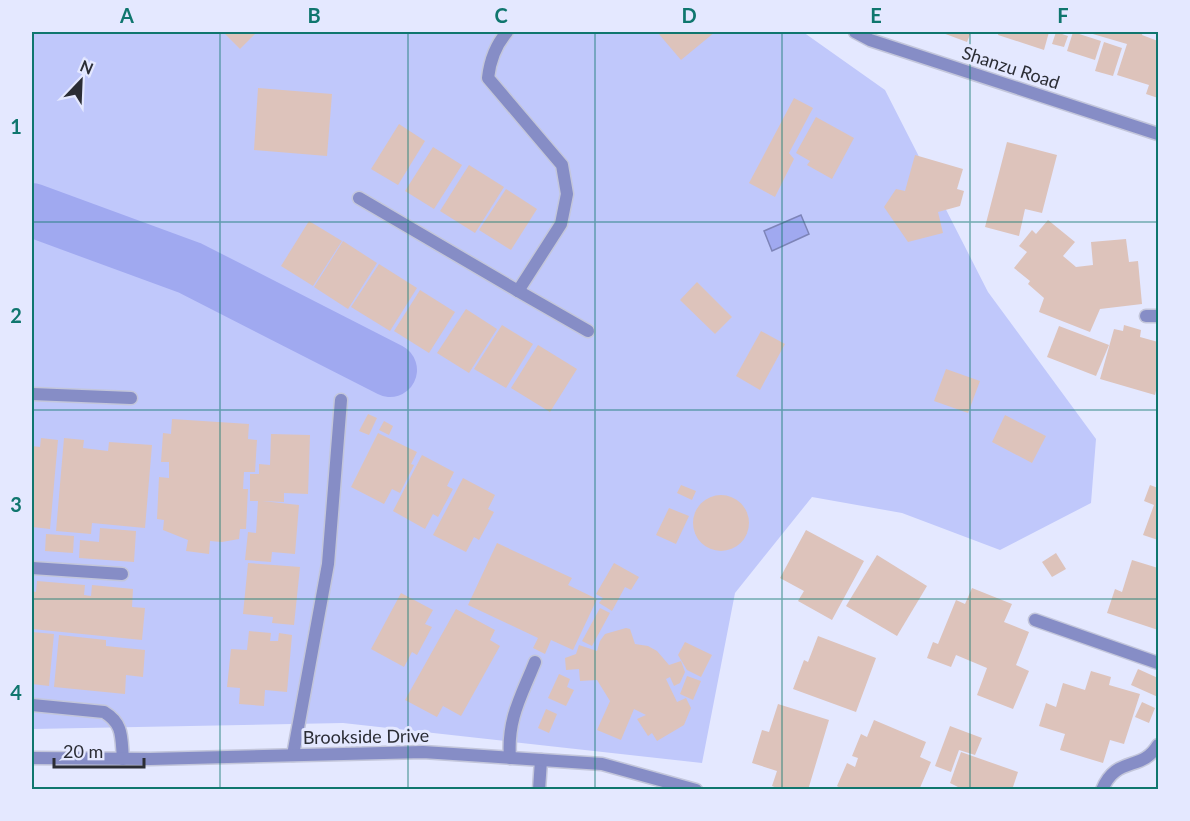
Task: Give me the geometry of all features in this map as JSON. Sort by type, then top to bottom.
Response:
[{"type":"street","points":[[507,32],[500,39],[490,59],[488,78],[562,165],[567,194],[561,224],[518,291]]},
{"type":"street","name":"Shanzu Road","points":[[855,32],[870,40],[1158,134]]},
{"type":"street","points":[[359,198],[588,331]]},
{"type":"street","points":[[32,394],[131,398]]},
{"type":"street","points":[[293,755],[328,564],[342,400]]},
{"type":"street","points":[[32,568],[122,574]]},
{"type":"street","points":[[1035,620],[1158,663]]},
{"type":"street","points":[[510,758],[508,737],[512,717],[535,662]]},
{"type":"street","points":[[32,705],[104,712],[113,717],[119,725],[123,759]]},
{"type":"street","points":[[1102,789],[1115,769],[1146,759],[1158,746]]},
{"type":"street","name":"Brookside Drive","points":[[32,758],[123,759],[423,752],[602,764],[696,789]]},
{"type":"street","points":[[539,789],[541,760]]},
{"type":"shaded area","points":[[32,32],[803,32],[885,90],[988,292],[1096,439],[1091,503],[1000,550],[902,513],[812,497],[735,593],[702,763],[343,723],[32,729]]},
{"type":"shaded area","points":[[801,215],[809,234],[772,251],[764,231]]},
{"type":"building","points":[[223,32],[257,32],[240,49]]},
{"type":"building","points":[[715,32],[681,60],[658,33]]},
{"type":"building","points":[[940,32],[971,32],[967,42]]},
{"type":"building","points":[[999,32],[1049,32],[1044,50],[998,35]]},
{"type":"building","points":[[1056,32],[1068,36],[1064,47],[1052,44]]},
{"type":"building","points":[[1073,32],[1101,41],[1095,60],[1067,51]]},
{"type":"building","points":[[1086,32],[1143,32],[1142,35],[1158,41],[1158,98],[1146,94],[1149,85],[1117,75],[1127,44]]},
{"type":"building","points":[[1104,42],[1122,48],[1113,76],[1095,71]]},
{"type":"building","points":[[258,88],[332,94],[327,156],[254,150]]},
{"type":"building","points":[[794,98],[813,108],[789,153],[794,159],[775,197],[749,183]]},
{"type":"building","points":[[816,117],[854,138],[832,179],[807,165],[810,161],[796,153]]},
{"type":"building","points":[[399,124],[425,141],[398,185],[371,169]]},
{"type":"building","points":[[1007,142],[1057,155],[1042,213],[1025,209],[1019,236],[985,227]]},
{"type":"building","points":[[433,147],[462,165],[434,209],[405,191]]},
{"type":"building","points":[[915,155],[963,169],[957,189],[964,191],[960,206],[938,212],[943,233],[908,242],[884,207],[896,189],[905,191]]},
{"type":"building","points":[[469,165],[504,187],[475,233],[440,211]]},
{"type":"building","points":[[506,189],[537,209],[511,250],[479,230]]},
{"type":"building","points":[[1048,220],[1075,242],[1063,256],[1076,267],[1093,265],[1091,242],[1126,239],[1129,262],[1138,261],[1142,304],[1100,309],[1090,332],[1039,312],[1044,298],[1028,284],[1030,281],[1014,268],[1027,252],[1019,246],[1032,230],[1036,234]]},
{"type":"building","points":[[309,221],[342,241],[313,286],[281,266]]},
{"type":"building","points":[[343,241],[377,263],[348,309],[314,287]]},
{"type":"building","points":[[379,264],[417,288],[390,331],[351,307]]},
{"type":"building","points":[[697,282],[732,317],[715,334],[680,300]]},
{"type":"building","points":[[420,290],[455,312],[429,353],[394,331]]},
{"type":"building","points":[[466,309],[497,329],[469,373],[437,353]]},
{"type":"building","points":[[502,325],[533,344],[506,388],[474,369]]},
{"type":"building","points":[[1124,325],[1141,330],[1140,337],[1158,342],[1158,382],[1155,395],[1100,379],[1114,329],[1123,331]]},
{"type":"building","points":[[1059,326],[1109,345],[1096,376],[1047,357]]},
{"type":"building","points":[[761,331],[785,344],[760,390],[736,376]]},
{"type":"building","points":[[538,345],[577,369],[550,412],[511,388]]},
{"type":"building","points":[[946,369],[980,381],[968,413],[934,401]]},
{"type":"building","points":[[368,414],[377,418],[369,435],[359,431]]},
{"type":"building","points":[[1005,415],[1046,436],[1032,463],[992,442]]},
{"type":"building","points":[[172,419],[249,424],[248,439],[257,440],[255,472],[244,472],[243,489],[248,489],[246,529],[240,529],[239,539],[222,542],[210,541],[209,554],[186,551],[188,540],[163,530],[164,520],[157,519],[159,477],[169,478],[169,462],[161,462],[163,433],[171,434]]},
{"type":"building","points":[[384,421],[393,426],[389,435],[379,430]]},
{"type":"building","points":[[378,433],[417,452],[411,464],[414,465],[400,493],[392,489],[384,504],[351,487]]},
{"type":"building","points":[[271,434],[310,435],[308,494],[284,493],[284,502],[262,501],[299,505],[295,554],[272,552],[271,562],[245,560],[248,532],[256,533],[258,501],[250,501],[250,474],[259,474],[259,464],[270,465]]},
{"type":"building","points":[[41,438],[58,440],[50,529],[32,527],[32,446],[40,447]]},
{"type":"building","points":[[64,438],[84,440],[83,448],[108,451],[109,442],[152,445],[145,528],[92,523],[91,534],[56,531]]},
{"type":"building","points":[[422,455],[454,472],[447,486],[453,489],[438,517],[433,514],[425,529],[393,511]]},
{"type":"building","points":[[463,478],[495,495],[488,509],[494,512],[479,540],[474,537],[466,552],[433,535]]},
{"type":"building","points":[[681,485],[696,491],[692,500],[677,493]]},
{"type":"building","points":[[1150,485],[1158,488],[1158,540],[1143,535],[1154,505],[1144,501]]},
{"type":"building","points":[[715,495],[727,495],[737,499],[745,507],[749,523],[745,539],[737,547],[727,551],[715,551],[705,547],[697,539],[693,529],[693,517],[697,507],[705,499]]},
{"type":"building","points":[[669,508],[689,516],[676,544],[656,535]]},
{"type":"building","points":[[100,528],[136,531],[134,562],[79,558],[80,540],[99,542]]},
{"type":"building","points":[[806,530],[864,561],[832,620],[798,601],[804,591],[780,578]]},
{"type":"building","points":[[46,534],[74,536],[73,553],[45,551]]},
{"type":"building","points":[[497,543],[572,578],[568,585],[597,599],[573,650],[551,640],[545,654],[533,648],[538,638],[468,605]]},
{"type":"building","points":[[1056,553],[1066,569],[1052,577],[1042,562]]},
{"type":"building","points":[[877,555],[927,586],[897,636],[846,606]]},
{"type":"building","points":[[1132,560],[1158,568],[1158,630],[1107,613],[1115,589],[1122,592]]},
{"type":"building","points":[[248,563],[300,567],[294,625],[272,623],[273,617],[243,614]]},
{"type":"building","points":[[614,563],[639,577],[631,590],[625,587],[612,611],[599,603],[603,598],[596,594]]},
{"type":"building","points":[[37,581],[85,585],[84,595],[91,596],[92,585],[133,589],[132,607],[145,608],[142,640],[32,629],[32,591],[36,592]]},
{"type":"building","points":[[972,588],[1012,604],[1004,622],[1029,632],[1016,665],[1029,671],[1013,709],[977,695],[987,668],[956,655],[951,667],[927,658],[933,642],[938,644],[956,600],[965,604]]},
{"type":"building","points":[[401,593],[433,610],[425,624],[432,627],[417,655],[412,652],[404,667],[371,649]]},
{"type":"building","points":[[600,608],[610,613],[592,646],[582,641]]},
{"type":"building","points":[[456,609],[495,630],[490,640],[500,646],[461,716],[443,706],[437,717],[405,700]]},
{"type":"building","points":[[630,629],[635,644],[648,646],[657,651],[669,665],[681,661],[685,672],[680,683],[674,686],[670,677],[666,679],[677,702],[686,698],[691,708],[684,725],[657,741],[652,733],[648,736],[637,719],[646,715],[634,709],[621,740],[597,730],[610,701],[597,680],[580,681],[579,669],[566,670],[565,658],[576,654],[579,645],[597,651],[605,634]]},
{"type":"building","points":[[249,631],[271,633],[270,641],[278,641],[279,633],[292,635],[287,692],[265,690],[264,706],[239,704],[240,688],[227,687],[231,649],[247,650]]},
{"type":"building","points":[[32,632],[54,634],[49,686],[32,684]]},
{"type":"building","points":[[59,635],[106,640],[106,646],[145,650],[143,677],[126,675],[125,694],[54,687]]},
{"type":"building","points":[[818,636],[876,658],[856,712],[793,689],[804,660],[808,662]]},
{"type":"building","points":[[685,642],[712,655],[701,677],[687,670],[678,655]]},
{"type":"building","points":[[1138,669],[1158,678],[1158,697],[1131,685]]},
{"type":"building","points":[[1091,671],[1111,677],[1109,685],[1140,694],[1124,744],[1110,740],[1103,763],[1060,750],[1065,734],[1039,726],[1046,703],[1056,707],[1063,683],[1085,690]]},
{"type":"building","points":[[559,674],[570,679],[567,687],[574,690],[566,706],[548,698]]},
{"type":"building","points":[[687,676],[701,681],[693,700],[680,694]]},
{"type":"building","points":[[1142,702],[1155,708],[1149,723],[1135,717]]},
{"type":"building","points":[[778,704],[829,720],[808,790],[782,790],[772,786],[777,771],[752,763],[762,730],[769,732]]},
{"type":"building","points":[[546,709],[557,714],[549,733],[538,728]]},
{"type":"building","points":[[874,720],[926,742],[920,757],[931,762],[919,790],[844,790],[837,786],[847,763],[855,767],[858,758],[852,756],[861,734],[867,737]]},
{"type":"building","points":[[950,726],[982,738],[975,755],[959,750],[951,772],[935,766]]},
{"type":"building","points":[[961,752],[1018,772],[1012,790],[964,790],[950,783]]},
{"type":"waterway","points":[[32,210],[190,268],[390,370]]}]
